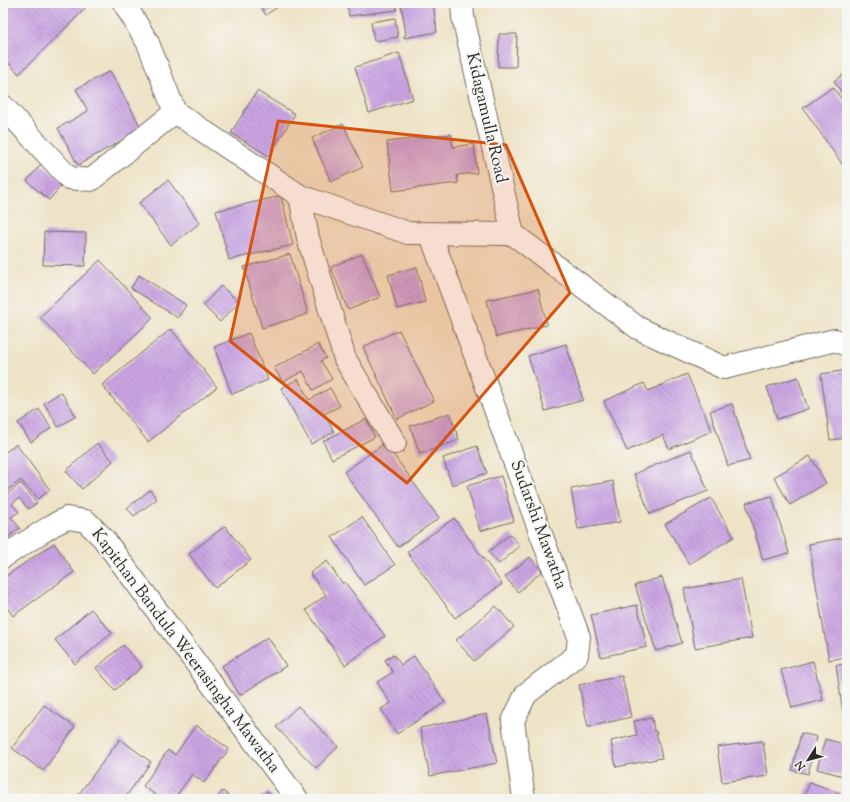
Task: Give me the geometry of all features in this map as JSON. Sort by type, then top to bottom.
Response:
[{"type":"street","points":[[124,3],[148,43],[175,112],[300,196],[408,233],[513,234],[638,328],[724,368],[835,340],[847,345]]},
{"type":"street","name":"Kidagamulla Road","points":[[462,3],[463,17],[513,234]]},
{"type":"street","points":[[3,106],[69,178],[91,180],[175,112]]},
{"type":"street","points":[[300,196],[308,238],[345,359],[395,444]]},
{"type":"street","name":"Sudarshi Mawatha","points":[[430,233],[579,637],[577,655],[526,694],[513,721],[524,799]]},
{"type":"street","name":"Kapithan Bandula Weerasingha Mawatha","points":[[3,557],[53,525],[68,518],[86,521],[103,538],[297,799]]},
{"type":"highlighted area","points":[[278,121],[506,145],[570,293],[407,483],[230,341]]},
{"type":"building","points":[[12,3],[79,3],[85,9],[19,74],[3,57],[3,12]]},
{"type":"building","points":[[258,3],[283,3],[266,15]]},
{"type":"building","points":[[347,3],[396,3],[397,10],[349,16]]},
{"type":"building","points":[[401,3],[433,3],[437,32],[404,38],[406,35]]},
{"type":"building","points":[[395,18],[398,37],[374,41],[371,22]]},
{"type":"building","points":[[499,34],[517,34],[516,67],[498,67]]},
{"type":"building","points":[[399,53],[413,99],[369,113],[355,67]]},
{"type":"building","points":[[110,71],[142,129],[78,165],[58,128],[88,111],[76,89]]},
{"type":"building","points":[[847,72],[847,100],[834,81]]},
{"type":"building","points":[[833,87],[847,107],[847,171],[803,108]]},
{"type":"building","points":[[257,91],[295,114],[269,156],[231,133]]},
{"type":"building","points":[[343,124],[363,167],[331,182],[312,138]]},
{"type":"building","points":[[451,134],[453,147],[474,144],[477,173],[457,175],[458,183],[393,191],[387,142]]},
{"type":"building","points":[[41,164],[64,183],[49,200],[27,181]]},
{"type":"building","points":[[168,180],[200,223],[171,245],[139,203]]},
{"type":"building","points":[[281,196],[293,245],[229,260],[216,211]]},
{"type":"building","points":[[44,232],[86,233],[85,266],[43,265]]},
{"type":"building","points":[[290,254],[308,314],[262,328],[244,267]]},
{"type":"building","points":[[362,254],[380,297],[348,310],[331,267]]},
{"type":"building","points":[[100,260],[153,318],[93,374],[40,317]]},
{"type":"building","points":[[417,267],[425,302],[397,309],[388,275]]},
{"type":"building","points":[[139,275],[186,305],[178,318],[131,288]]},
{"type":"building","points":[[221,286],[239,302],[220,322],[203,305]]},
{"type":"building","points":[[538,289],[547,325],[496,337],[487,300]]},
{"type":"building","points":[[171,329],[217,387],[148,442],[102,385]]},
{"type":"building","points":[[399,330],[434,401],[397,419],[363,347]]},
{"type":"building","points":[[249,333],[268,380],[232,394],[214,347]]},
{"type":"building","points":[[318,344],[326,358],[321,361],[332,379],[313,390],[303,371],[283,382],[274,368]]},
{"type":"building","points":[[566,344],[583,400],[545,411],[528,356]]},
{"type":"building","points":[[847,370],[847,438],[830,440],[821,374]]},
{"type":"building","points":[[687,374],[712,431],[669,449],[663,435],[627,451],[604,401],[644,383],[648,391]]},
{"type":"building","points":[[798,377],[808,409],[777,419],[767,387]]},
{"type":"building","points":[[298,379],[309,400],[330,388],[340,406],[324,414],[334,432],[311,444],[281,388]]},
{"type":"building","points":[[61,392],[76,416],[58,427],[44,403]]},
{"type":"building","points":[[732,404],[750,460],[728,466],[710,411]]},
{"type":"building","points":[[39,409],[51,428],[31,442],[18,423]]},
{"type":"building","points":[[450,413],[459,440],[420,454],[410,426]]},
{"type":"building","points":[[366,419],[375,437],[332,459],[323,441]]},
{"type":"building","points":[[97,443],[113,461],[82,489],[66,471]]},
{"type":"building","points":[[385,443],[439,518],[398,547],[344,472]]},
{"type":"building","points":[[16,444],[50,490],[38,499],[21,480],[6,491],[3,487],[3,454]]},
{"type":"building","points":[[477,446],[487,473],[452,485],[443,458]]},
{"type":"building","points":[[691,450],[708,491],[650,514],[634,474]]},
{"type":"building","points":[[810,456],[826,483],[790,505],[774,477]]},
{"type":"building","points":[[501,476],[514,521],[480,531],[467,486]]},
{"type":"building","points":[[613,481],[620,522],[578,529],[571,489]]},
{"type":"building","points":[[21,483],[37,503],[28,509],[19,498],[12,504],[19,512],[11,517],[20,528],[3,541],[3,492],[6,495]]},
{"type":"building","points":[[150,490],[157,499],[134,516],[127,508]]},
{"type":"building","points":[[772,496],[789,553],[763,560],[746,503]]},
{"type":"building","points":[[711,498],[734,537],[689,564],[665,524]]},
{"type":"building","points":[[362,517],[395,565],[364,585],[332,537]]},
{"type":"building","points":[[454,518],[502,584],[455,618],[407,552]]},
{"type":"building","points":[[225,526],[251,560],[215,588],[189,554]]},
{"type":"building","points":[[510,534],[520,546],[499,564],[488,552]]},
{"type":"building","points":[[847,537],[847,657],[829,660],[809,544]]},
{"type":"building","points":[[54,543],[74,572],[13,616],[3,602],[3,578]]},
{"type":"building","points":[[530,557],[542,571],[518,592],[505,577]]},
{"type":"building","points":[[327,561],[342,583],[345,582],[385,636],[345,665],[306,610],[326,595],[310,573]]},
{"type":"building","points":[[662,577],[682,643],[656,651],[635,585]]},
{"type":"building","points":[[741,579],[752,638],[695,648],[684,589]]},
{"type":"building","points":[[637,605],[647,647],[601,657],[591,615]]},
{"type":"building","points":[[496,606],[514,627],[474,661],[456,640]]},
{"type":"building","points":[[91,609],[112,633],[75,664],[55,640]]},
{"type":"building","points":[[268,637],[286,666],[240,695],[222,666]]},
{"type":"building","points":[[123,645],[142,667],[115,690],[96,668]]},
{"type":"building","points":[[394,655],[401,665],[414,656],[445,702],[397,734],[381,709],[391,703],[377,682],[393,672],[385,660]]},
{"type":"building","points":[[813,661],[823,700],[792,708],[781,670]]},
{"type":"building","points":[[847,664],[847,712],[843,713],[836,665]]},
{"type":"building","points":[[622,676],[631,717],[588,727],[579,685]]},
{"type":"building","points":[[44,705],[75,727],[43,771],[12,748]]},
{"type":"building","points":[[298,706],[338,747],[316,768],[276,727]]},
{"type":"building","points":[[487,714],[497,763],[430,776],[420,728]]},
{"type":"building","points":[[652,718],[654,731],[656,731],[662,758],[616,767],[611,741],[637,735],[634,721]]},
{"type":"building","points":[[196,725],[229,749],[204,783],[192,774],[174,799],[161,799],[143,786],[168,750],[175,755]]},
{"type":"building","points":[[801,733],[817,737],[808,774],[792,770]]},
{"type":"building","points":[[120,739],[151,762],[124,799],[75,799]]},
{"type":"building","points":[[825,739],[847,745],[847,777],[817,769]]},
{"type":"building","points":[[763,741],[768,776],[722,782],[717,747]]},
{"type":"building","points":[[810,782],[847,796],[847,799],[803,799]]},
{"type":"building","points":[[223,791],[232,799],[216,799]]},
{"type":"building","points":[[267,791],[275,799],[259,799]]}]
